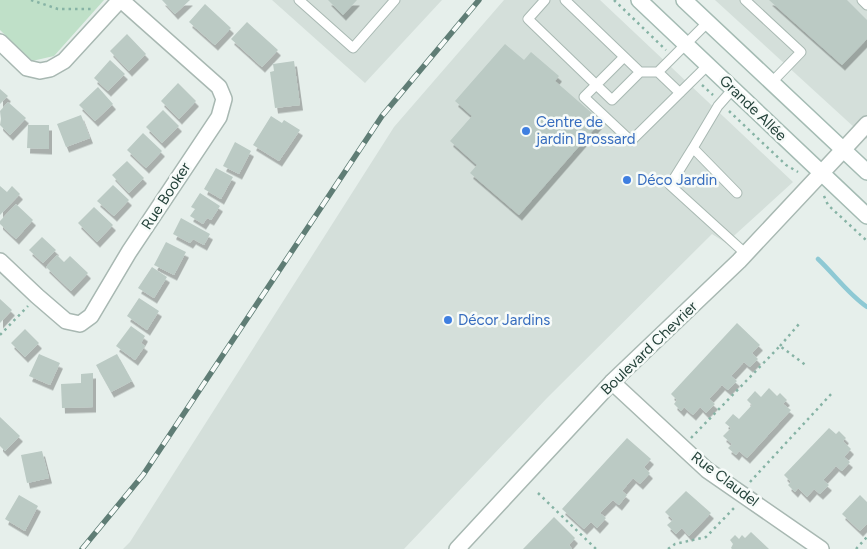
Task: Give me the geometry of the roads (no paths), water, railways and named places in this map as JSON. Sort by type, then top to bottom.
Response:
[{"type":"street","name":"Grande Allée","points":[[639,0],[867,216]]},
{"type":"street","name":"Grande Allée","points":[[684,0],[867,172]]},
{"type":"street","points":[[0,42],[27,68],[40,71],[50,69],[64,61],[117,3]]},
{"type":"street","name":"Rue Booker","points":[[0,261],[66,321],[80,324],[91,316],[129,252],[218,117],[224,99],[219,86],[117,3]]},
{"type":"street","name":"Boulevard Chevrier","points":[[457,549],[612,382],[746,254],[867,124]]},
{"type":"street","name":"Rue Claudel","points":[[612,382],[707,470],[748,489],[815,547]]},
{"type":"lane","points":[[299,0],[353,48],[395,0]]},
{"type":"lane","points":[[545,0],[528,19],[612,100],[640,72]]},
{"type":"lane","points":[[565,0],[640,72],[658,72],[680,93]]},
{"type":"lane","points":[[744,0],[801,52],[772,82]]},
{"type":"lane","points":[[862,0],[867,5]]},
{"type":"lane","points":[[658,72],[708,22]]},
{"type":"lane","points":[[624,57],[584,97],[631,141],[708,65]]},
{"type":"lane","points":[[734,89],[718,106],[670,184],[746,254]]},
{"type":"lane","points":[[693,148],[737,193]]},
{"type":"waterway","points":[[818,259],[867,307]]},
{"type":"railway","points":[[82,549],[143,475],[382,116],[479,0]]},
{"type":"place","name":"Centre de jardin Brossard","points":[[526,131]]},
{"type":"place","name":"Déco Jardin","points":[[627,180]]},
{"type":"place","name":"Décor Jardins","points":[[448,320]]}]
